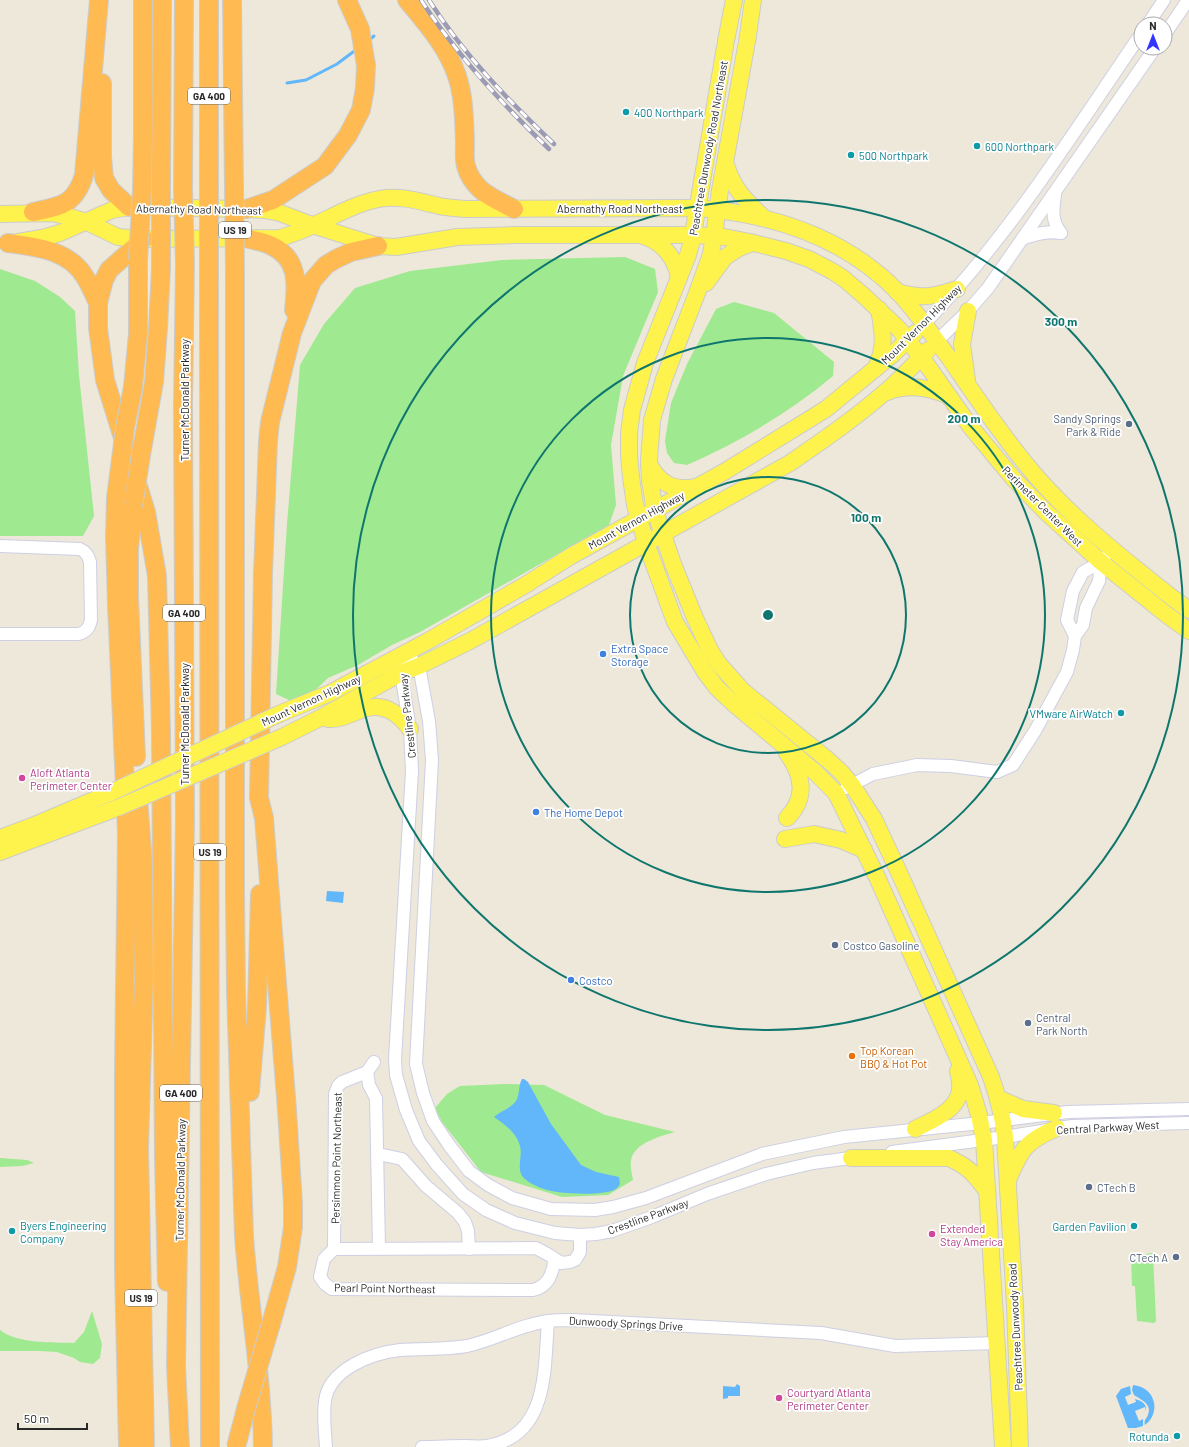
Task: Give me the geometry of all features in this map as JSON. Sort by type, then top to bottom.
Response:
[{"type":"highway","points":[[33,212],[65,204],[77,192],[82,183],[84,175],[99,0]]},
{"type":"highway","points":[[103,0],[102,158],[104,178],[111,190],[129,208]]},
{"type":"highway","points":[[128,1447],[124,1268],[124,1073],[127,833],[115,537],[116,498],[124,435],[133,387],[138,334],[138,260],[142,190],[143,134],[143,0]]},
{"type":"highway","points":[[139,1148],[144,978],[142,864],[136,769],[129,597],[133,506],[154,382],[158,328],[161,189],[162,0]]},
{"type":"highway","name":"Turner McDonald Parkway","points":[[180,1447],[176,1366],[185,821],[183,405],[185,264],[183,189],[184,0]]},
{"type":"highway","name":"GA 400","points":[[209,0],[209,258]]},
{"type":"highway","name":"US 19","points":[[232,0],[235,273],[236,991],[246,1274],[258,1379],[263,1447]]},
{"type":"highway","points":[[246,209],[273,200],[325,166],[348,135],[361,110],[366,88],[366,65],[360,29],[347,0]]},
{"type":"highway","points":[[407,0],[441,43],[450,58],[461,92],[466,165],[471,176],[477,185],[485,192],[514,209]]},
{"type":"highway","points":[[144,239],[109,270],[104,280],[98,303],[98,328],[104,380],[146,512],[158,576],[166,1279],[176,1366]]},
{"type":"highway","points":[[249,239],[270,244],[281,251],[289,260],[294,269],[296,287],[292,333]]},
{"type":"highway","points":[[4,243],[36,246],[56,252],[69,259],[78,267],[86,278],[98,303]]},
{"type":"highway","points":[[242,1170],[257,1007],[260,896],[259,798],[263,573],[268,441],[272,415],[292,333],[312,281],[326,265],[336,259],[351,252],[378,246]]},
{"type":"highway","name":"US 19","points":[[209,258],[210,1447]]},
{"type":"highway","points":[[236,1447],[282,1286],[290,1249],[293,1204],[288,1110],[264,826],[259,798]]},
{"type":"highway","points":[[139,1148],[162,974]]},
{"type":"highway","name":"US 19","points":[[139,1148],[145,1447]]},
{"type":"main road","name":"Peachtree Dunwoody Road Northeast","points":[[734,0],[725,44],[694,235],[688,255],[645,363],[632,410],[629,455],[631,477],[639,519],[646,543],[675,622],[705,672],[717,688],[732,703],[814,771],[836,794],[864,850],[970,1085],[981,1123],[984,1140],[987,1191]]},
{"type":"main road","name":"Peachtree Dunwoody Road Northeast","points":[[753,0],[710,254],[698,293],[664,379],[652,420],[649,463],[650,481],[655,510],[672,564],[710,650],[719,664],[744,691],[828,760],[852,785],[874,819],[991,1077],[1003,1120],[1007,1183]]},
{"type":"main road","points":[[726,164],[737,190],[764,218]]},
{"type":"main road","name":"Abernathy Road Northeast","points":[[0,214],[33,212],[70,216],[87,222],[118,237],[144,239],[249,239],[279,238],[291,235],[351,208],[380,199],[393,198],[409,199],[439,206],[466,209],[698,208],[718,210],[764,218],[802,230],[827,241],[862,262],[883,279],[897,292],[937,341]]},
{"type":"main road","name":"Abernathy Road Northeast","points":[[4,243],[42,238],[60,233],[112,210],[129,208],[246,209],[280,213],[378,246],[396,247],[457,237],[516,235],[714,236],[752,243],[798,255],[826,268],[843,278],[879,309],[908,340],[921,357]]},
{"type":"main road","points":[[642,235],[654,240],[666,250],[675,263],[679,277]]},
{"type":"main road","points":[[698,293],[725,257],[739,248],[752,243]]},
{"type":"main road","points":[[897,292],[924,298],[937,296],[957,289]]},
{"type":"main road","points":[[876,368],[884,345],[879,309]]},
{"type":"main road","points":[[967,384],[962,344],[968,311]]},
{"type":"main road","name":"Mount Vernon Highway","points":[[0,838],[110,793],[279,714],[330,693],[404,653],[527,584],[571,556],[699,486],[807,422],[826,409],[876,368],[924,324]]},
{"type":"main road","name":"Mount Vernon Highway","points":[[0,852],[118,808],[282,737],[320,718],[401,673],[470,641],[790,463],[831,435],[884,393],[937,341]]},
{"type":"main road","name":"Perimeter Center West","points":[[937,341],[1027,465],[1057,498],[1112,549],[1189,610]]},
{"type":"main road","name":"Perimeter Center West","points":[[921,357],[970,426],[1013,478],[1046,512],[1101,562],[1189,631]]},
{"type":"main road","points":[[884,393],[910,387],[927,388],[947,395]]},
{"type":"main road","points":[[649,463],[656,476],[666,484],[679,488],[699,486]]},
{"type":"main road","points":[[320,718],[341,718],[369,707],[380,708],[390,710],[398,714],[410,729]]},
{"type":"main road","points":[[778,741],[793,762],[800,776],[801,787],[798,801],[793,813],[788,818]]},
{"type":"main road","points":[[785,839],[814,834],[841,840],[864,850]]},
{"type":"main road","points":[[915,1129],[943,1115],[955,1103],[961,1090],[955,1053]]},
{"type":"main road","points":[[998,1098],[1056,1121],[1041,1135],[1026,1145],[1017,1158],[1007,1183]]},
{"type":"main road","points":[[851,1158],[949,1158],[962,1164],[973,1173],[987,1191]]},
{"type":"main road","name":"Peachtree Dunwoody Road","points":[[1007,1183],[1020,1447]]},
{"type":"main road","name":"Peachtree Dunwoody Road","points":[[987,1191],[998,1343],[1003,1447]]},
{"type":"street","points":[[1153,16],[1164,0]]},
{"type":"street","points":[[1173,22],[1188,0]]},
{"type":"street","name":"Mount Vernon Highway","points":[[924,324],[957,289],[995,243],[1133,46]]},
{"type":"street","name":"Mount Vernon Highway","points":[[937,341],[968,311],[988,288],[1149,56]]},
{"type":"street","points":[[1024,238],[1039,233],[1061,233],[1053,218],[1055,193]]},
{"type":"street","points":[[0,546],[80,549],[84,551],[90,562],[91,612],[89,628],[85,632],[79,634],[0,634]]},
{"type":"street","points":[[836,794],[873,774],[918,765],[951,766],[997,772],[1013,765],[1035,731],[1067,672],[1074,650],[1075,636],[1067,620],[1073,591],[1082,572],[1101,562],[1112,549]]},
{"type":"street","points":[[1075,636],[1083,625],[1086,608],[1099,581],[1101,562]]},
{"type":"street","name":"Crestline Parkway","points":[[404,653],[418,666],[429,721],[432,760],[416,1064],[423,1093],[433,1121],[469,1171],[488,1185],[512,1198],[551,1209],[595,1210],[613,1207],[646,1198],[762,1154],[844,1137],[1003,1120]]},
{"type":"street","name":"Crestline Parkway","points":[[404,653],[401,673],[410,729],[412,771],[395,1059],[396,1075],[406,1110],[419,1141],[437,1165],[463,1194],[486,1210],[515,1223],[554,1234],[596,1234],[612,1231],[652,1217],[707,1194],[762,1175],[813,1163],[1005,1138]]},
{"type":"street","points":[[403,911],[424,908]]},
{"type":"street","points":[[374,1062],[367,1072],[369,1085],[376,1098],[379,1248]]},
{"type":"street","name":"Persimmon Point Northeast","points":[[334,1248],[335,1094],[338,1086],[342,1082],[367,1072]]},
{"type":"street","points":[[1147,1124],[1148,1109]]},
{"type":"street","name":"Central Parkway West","points":[[1005,1138],[1056,1121],[1111,1110],[1189,1109]]},
{"type":"street","name":"Central Parkway West","points":[[1003,1120],[1056,1121],[1079,1126],[1189,1123]]},
{"type":"street","points":[[809,1144],[813,1163]]},
{"type":"street","points":[[378,1154],[402,1159],[426,1186],[458,1213],[465,1222],[468,1231],[468,1248]]},
{"type":"street","points":[[646,1198],[652,1217]]},
{"type":"street","points":[[334,1248],[536,1248],[561,1263],[575,1260],[580,1252],[580,1235]]},
{"type":"street","name":"Pearl Point Northeast","points":[[334,1248],[324,1259],[320,1277],[325,1284],[332,1289],[533,1290],[548,1282],[552,1273],[555,1259]]},
{"type":"street","name":"Dunwoody Springs Drive","points":[[326,1447],[325,1401],[329,1386],[339,1374],[348,1368],[383,1353],[400,1350],[446,1349],[467,1346],[548,1321],[573,1320],[821,1333],[895,1346],[998,1343]]},
{"type":"street","points":[[422,1447],[486,1446],[503,1442],[516,1434],[528,1423],[535,1412],[539,1400],[544,1375],[548,1321]]},
{"type":"green space","points":[[625,257],[655,269],[658,292],[623,376],[611,445],[616,505],[609,525],[420,632],[392,645],[358,665],[328,678],[300,705],[276,694],[287,524],[300,365],[324,324],[355,288],[410,271],[502,260]]},
{"type":"green space","points":[[0,269],[35,281],[60,297],[75,311],[79,375],[94,516],[83,536],[0,536]]},
{"type":"green space","points":[[734,302],[774,313],[834,362],[833,376],[816,390],[763,426],[726,447],[687,465],[674,463],[667,453],[665,441],[671,403],[687,364],[716,309]]},
{"type":"green space","points":[[505,1084],[544,1085],[605,1115],[675,1132],[648,1141],[637,1149],[631,1161],[633,1180],[608,1195],[562,1197],[481,1172],[442,1122],[435,1108],[447,1094],[460,1086]]},
{"type":"green space","points":[[0,1158],[27,1160],[34,1163],[22,1166],[0,1167]]},
{"type":"green space","points":[[1153,1253],[1156,1321],[1154,1323],[1137,1321],[1135,1286],[1132,1286],[1131,1254]]},
{"type":"green space","points":[[92,1311],[102,1344],[100,1358],[93,1364],[80,1362],[74,1358],[57,1352],[0,1351],[0,1330],[7,1335],[25,1340],[74,1343],[84,1332]]},
{"type":"water","points":[[327,891],[344,892],[343,903],[326,901]]},
{"type":"water","points":[[522,1079],[528,1082],[551,1124],[581,1165],[596,1172],[619,1177],[620,1184],[617,1188],[608,1192],[579,1194],[550,1191],[536,1186],[522,1176],[520,1172],[521,1150],[518,1141],[510,1129],[494,1117],[516,1101]]},
{"type":"water","points":[[737,1384],[740,1386],[740,1396],[728,1396],[728,1398],[723,1399],[723,1386],[735,1387]]},
{"type":"water","points":[[1133,1385],[1147,1390],[1154,1401],[1153,1414],[1145,1425],[1149,1409],[1146,1403],[1134,1395],[1132,1390]]},
{"type":"water","points":[[1130,1386],[1131,1394],[1125,1397],[1128,1405],[1136,1402],[1135,1399],[1146,1406],[1146,1411],[1145,1407],[1135,1411],[1139,1421],[1143,1419],[1143,1426],[1136,1428],[1128,1428],[1116,1396],[1121,1389]]},
{"type":"waterway","points":[[368,41],[374,36]]},
{"type":"waterway","points":[[287,83],[306,80],[337,64],[357,49]]},
{"type":"railway","points":[[421,0],[450,40],[497,97],[549,149]]},
{"type":"railway","points":[[429,0],[442,20],[471,58],[520,111],[554,144]]},
{"type":"place","name":"400 Northpark","points":[[626,112]]},
{"type":"place","name":"600 Northpark","points":[[977,146]]},
{"type":"place","name":"500 Northpark","points":[[851,155]]},
{"type":"place","name":"Sandy Springs Park & Ride","points":[[1129,424]]},
{"type":"place","name":"Extra Space Storage","points":[[603,654]]},
{"type":"place","name":"VMware AirWatch","points":[[1121,713]]},
{"type":"place","name":"Aloft Atlanta Perimeter Center","points":[[22,778]]},
{"type":"place","name":"The Home Depot","points":[[536,812]]},
{"type":"place","name":"Costco Gasoline","points":[[835,945]]},
{"type":"place","name":"Costco","points":[[571,980]]},
{"type":"place","name":"Central Park North","points":[[1028,1023]]},
{"type":"place","name":"Top Korean BBQ & Hot Pot","points":[[852,1056]]},
{"type":"place","name":"CTech B","points":[[1089,1187]]},
{"type":"place","name":"Garden Pavilion","points":[[1134,1226]]},
{"type":"place","name":"Byers Engineering Company","points":[[12,1231]]},
{"type":"place","name":"Extended Stay America","points":[[932,1234]]},
{"type":"place","name":"CTech A","points":[[1176,1257]]},
{"type":"place","name":"Courtyard Atlanta Perimeter Center","points":[[779,1398]]},
{"type":"place","name":"Rotunda","points":[[1177,1436]]}]
